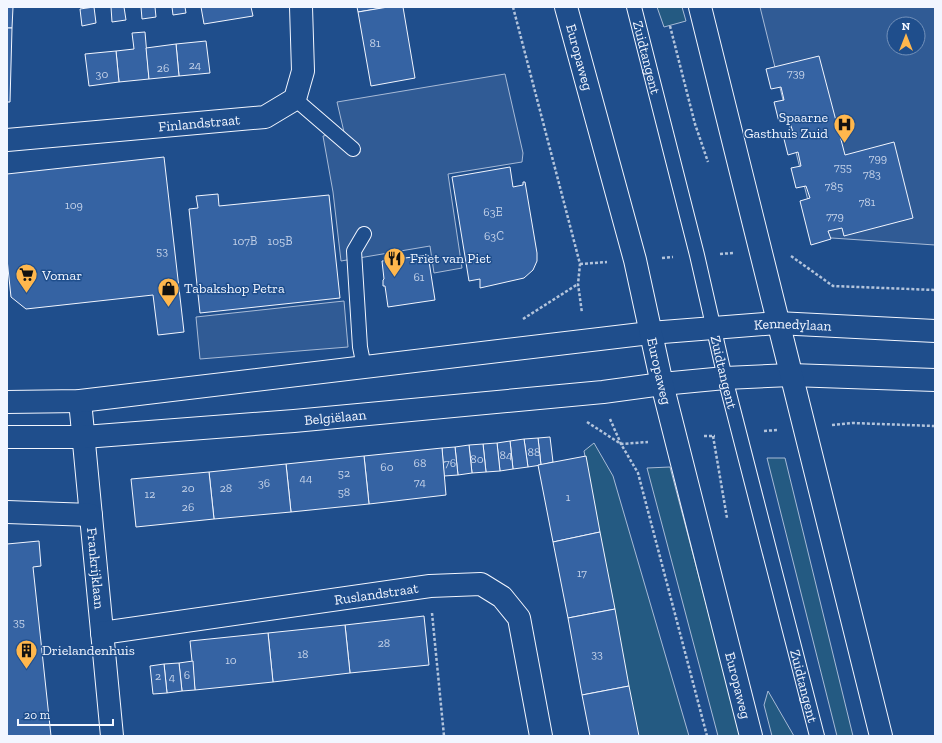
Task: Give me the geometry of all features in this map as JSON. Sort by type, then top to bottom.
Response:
[{"type":"street","points":[[294,99],[303,71],[301,7]]},
{"type":"street","name":"Europaweg","points":[[566,7],[635,260],[662,384],[751,736]]},
{"type":"street","points":[[700,7],[881,736]]},
{"type":"street","name":"Finlandstraat","points":[[7,140],[264,117],[294,99]]},
{"type":"street","name":"Kennedylaan","points":[[650,333],[777,322],[935,331]]},
{"type":"street","points":[[7,402],[80,401],[650,333]]},
{"type":"street","points":[[662,384],[725,378],[791,375],[935,380]]},
{"type":"street","name":"Belgiëlaan","points":[[7,437],[84,437],[310,420],[603,392],[662,384]]},
{"type":"street","name":"Frankrijklaan","points":[[80,401],[112,736]]},
{"type":"street","points":[[7,512],[91,515]]},
{"type":"street","name":"Ruslandstraat","points":[[102,633],[430,586],[481,584],[502,597],[519,618],[541,736]]},
{"type":"lane","name":"Zuidtangent","points":[[634,7],[715,328],[725,378],[817,736]]},
{"type":"lane","points":[[294,99],[354,149]]},
{"type":"lane","points":[[364,234],[354,251],[360,347],[364,367]]},
{"type":"path","points":[[513,7],[580,264],[578,284]]},
{"type":"path","points":[[670,26],[695,124]]},
{"type":"path","points":[[713,436],[727,520]]},
{"type":"path","points":[[621,444],[638,473],[707,736]]},
{"type":"path","points":[[430,586],[444,736]]},
{"type":"shaded area","points":[[657,7],[682,7],[686,21],[664,27]]},
{"type":"shaded area","name":"Spaarne Gasthuis Zuid","points":[[760,7],[935,7],[935,245],[817,237]]},
{"type":"shaded area","points":[[505,74],[523,153],[522,162],[448,174],[462,268],[434,273],[430,246],[341,261],[333,192],[323,136],[344,132],[337,102]]},
{"type":"shaded area","points":[[344,301],[348,347],[200,359],[196,317]]},
{"type":"shaded area","points":[[594,443],[613,476],[689,736],[637,736],[584,451]]},
{"type":"shaded area","points":[[767,458],[785,458],[853,736],[837,736]]},
{"type":"shaded area","points":[[670,467],[741,736],[718,736],[647,468]]},
{"type":"shaded area","points":[[768,691],[794,736],[772,736],[764,705]]},
{"type":"building","points":[[7,7],[13,7],[12,28],[7,28]]},
{"type":"building","points":[[94,7],[96,23],[82,26],[80,9]]},
{"type":"building","points":[[111,7],[124,7],[126,20],[112,22]]},
{"type":"building","points":[[141,7],[155,7],[156,17],[142,19]]},
{"type":"building","points":[[172,7],[185,7],[186,13],[173,15]]},
{"type":"building","points":[[201,7],[251,7],[253,16],[204,24]]},
{"type":"building","points":[[357,7],[388,7],[358,12]]},
{"type":"building","points":[[388,7],[403,7],[415,78],[371,86],[358,12]]},
{"type":"building","points":[[7,28],[12,28],[10,102],[7,102]]},
{"type":"building","points":[[145,32],[149,79],[119,82],[116,51],[134,49],[132,33]]},
{"type":"building","points":[[206,41],[210,73],[179,76],[176,44]]},
{"type":"building","points":[[176,44],[179,76],[149,79],[146,48]]},
{"type":"building","points":[[116,51],[119,82],[89,86],[85,54]]},
{"type":"building","points":[[819,56],[845,155],[894,142],[913,218],[844,236],[842,228],[828,231],[831,239],[811,245],[800,201],[810,198],[806,186],[796,188],[791,168],[801,166],[798,152],[788,155],[783,135],[793,132],[789,120],[779,122],[774,102],[784,100],[781,87],[771,89],[766,69]]},
{"type":"building","points":[[164,157],[184,332],[158,335],[153,295],[26,309],[11,297],[7,259],[7,174]]},
{"type":"building","points":[[510,167],[513,187],[523,185],[523,182],[525,182],[537,253],[537,261],[533,270],[524,278],[480,288],[480,279],[469,281],[452,177]]},
{"type":"building","points":[[218,194],[219,206],[329,195],[340,298],[200,313],[189,209],[198,208],[196,196]]},
{"type":"building","points":[[428,255],[435,300],[388,307],[385,286],[383,286],[384,279],[382,261]]},
{"type":"building","points":[[550,437],[553,462],[541,465],[538,438]]},
{"type":"building","points":[[538,438],[541,465],[528,467],[524,439]]},
{"type":"building","points":[[524,439],[528,467],[513,469],[510,441]]},
{"type":"building","points":[[510,441],[513,469],[500,471],[497,443]]},
{"type":"building","points":[[497,443],[500,471],[486,472],[483,444]]},
{"type":"building","points":[[483,444],[486,472],[472,473],[469,445]]},
{"type":"building","points":[[469,445],[472,473],[458,475],[455,447]]},
{"type":"building","points":[[455,447],[458,475],[444,476],[442,448]]},
{"type":"building","points":[[442,448],[446,495],[369,504],[364,456]]},
{"type":"building","points":[[364,456],[369,504],[291,512],[286,464]]},
{"type":"building","points":[[586,456],[600,532],[553,542],[538,465]]},
{"type":"building","points":[[286,464],[291,512],[214,519],[209,472]]},
{"type":"building","points":[[209,472],[214,519],[136,527],[131,479]]},
{"type":"building","points":[[600,532],[615,609],[568,618],[553,542]]},
{"type":"building","name":"Drielandenhuis","points":[[39,541],[41,566],[33,567],[51,736],[7,736],[7,544]]},
{"type":"building","points":[[615,609],[629,686],[582,695],[568,618]]},
{"type":"building","points":[[424,616],[429,665],[350,673],[345,625]]},
{"type":"building","points":[[345,625],[350,673],[273,682],[268,633]]},
{"type":"building","points":[[268,633],[273,682],[195,690],[190,641]]},
{"type":"building","points":[[193,661],[195,690],[182,691],[179,663]]},
{"type":"building","points":[[179,663],[182,691],[167,693],[164,664]]},
{"type":"building","points":[[164,664],[167,693],[153,694],[150,666]]},
{"type":"building","points":[[629,686],[639,736],[590,736],[582,695]]},
{"type":"place","name":"Spaarne Gasthuis Zuid","points":[[844,144]]},
{"type":"place","name":"Friet van Piet","points":[[395,278]]},
{"type":"place","name":"Vomar","points":[[26,294]]},
{"type":"place","name":"Tabakshop Petra","points":[[169,308]]},
{"type":"place","name":"Drielandenhuis","points":[[26,670]]}]
